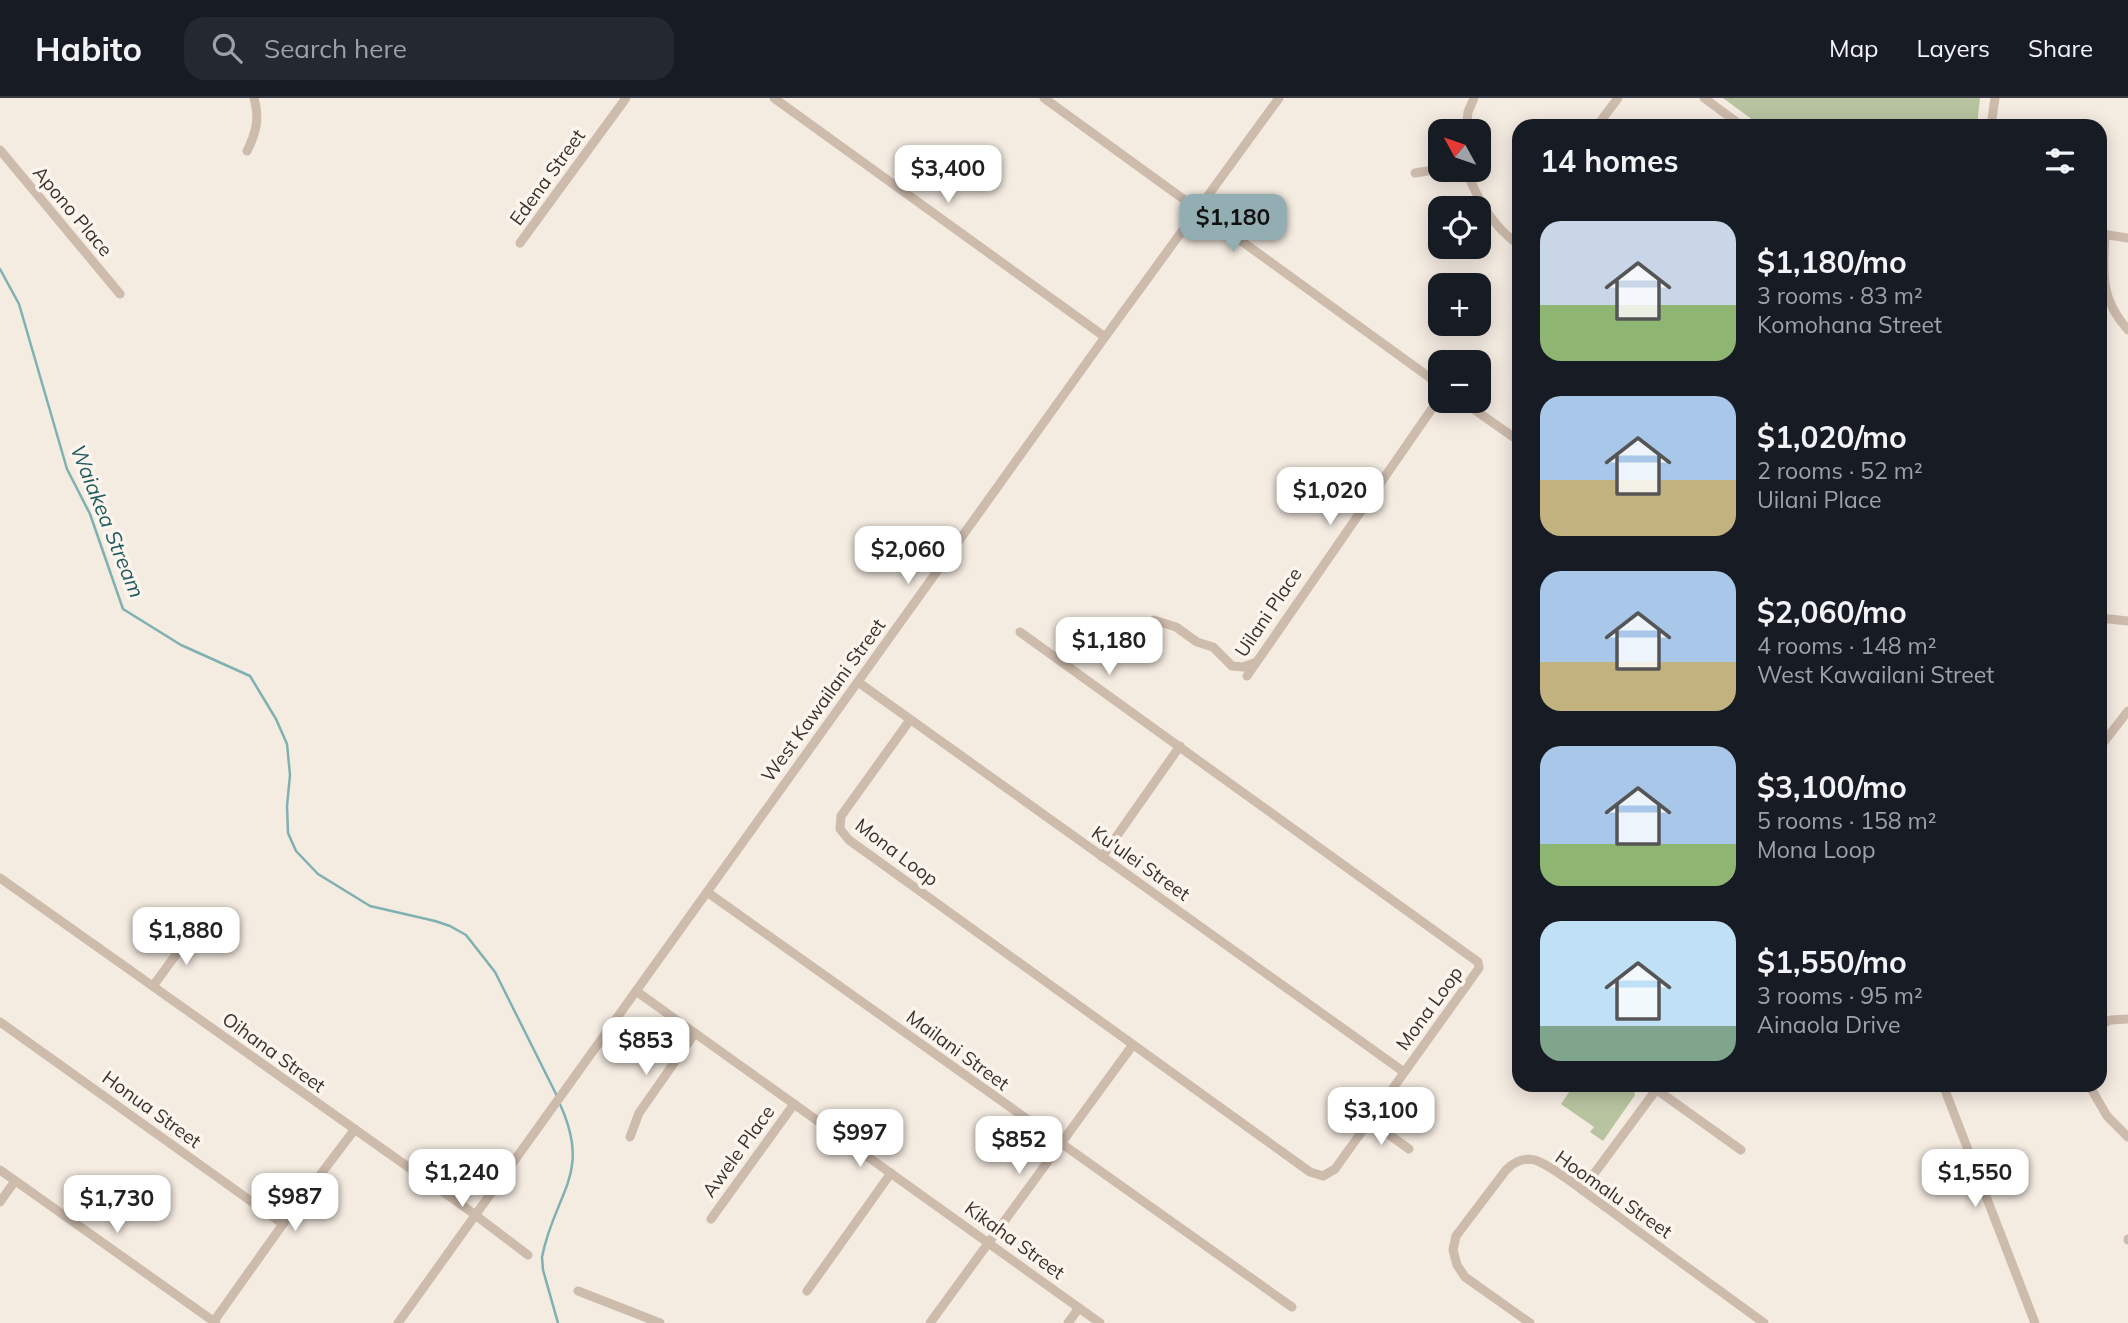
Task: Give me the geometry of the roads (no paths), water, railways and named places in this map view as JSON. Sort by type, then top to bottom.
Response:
[{"type":"street","points":[[247,151],[256,132],[254,98]]},
{"type":"street","name":"Edena Street","points":[[520,243],[626,98]]},
{"type":"street","points":[[774,98],[1105,337]]},
{"type":"street","points":[[1044,98],[1428,376]]},
{"type":"street","name":"West Kawailani Street","points":[[398,1323],[1279,98]]},
{"type":"street","points":[[1467,119],[1474,98]]},
{"type":"street","points":[[1602,119],[1618,98]]},
{"type":"street","points":[[1703,98],[1732,119]]},
{"type":"street","points":[[1992,119],[1995,98]]},
{"type":"street","name":"Apono Place","points":[[0,150],[120,295]]},
{"type":"street","points":[[1415,173],[1428,171]]},
{"type":"street","points":[[1471,182],[1477,198],[1502,233],[1512,240]]},
{"type":"street","points":[[2107,235],[2128,238]]},
{"type":"street","points":[[2107,296],[2110,306],[2128,330]]},
{"type":"street","name":"Uilani Place","points":[[1247,676],[1429,413]]},
{"type":"street","points":[[1479,413],[1512,436]]},
{"type":"street","points":[[2107,619],[2128,621]]},
{"type":"street","points":[[1154,620],[1176,626],[1197,642],[1213,647],[1232,666],[1243,667],[1256,663]]},
{"type":"street","name":"Mona Loop","points":[[910,720],[841,816],[840,829],[849,840],[1310,1172],[1323,1176],[1335,1169],[1479,968],[1478,962],[1020,632]]},
{"type":"street","name":"Ku'ulei Street","points":[[858,682],[1405,1072]]},
{"type":"street","points":[[2107,738],[2128,711]]},
{"type":"street","points":[[1102,857],[1180,746]]},
{"type":"street","name":"Oihana Street","points":[[0,878],[528,1255]]},
{"type":"street","name":"Mailani Street","points":[[707,892],[1060,1145],[1292,1307]]},
{"type":"street","points":[[153,986],[194,930]]},
{"type":"street","name":"Kikaha Street","points":[[636,991],[1100,1323]]},
{"type":"street","points":[[2107,1021],[2128,1019]]},
{"type":"street","name":"Honua Street","points":[[0,1022],[283,1224]]},
{"type":"street","points":[[630,1136],[639,1113],[695,1033]]},
{"type":"street","points":[[930,1323],[1132,1045]]},
{"type":"street","points":[[1582,1190],[1650,1092]]},
{"type":"street","points":[[1660,1092],[1741,1150]]},
{"type":"street","points":[[1946,1092],[2035,1323]]},
{"type":"street","points":[[2094,1092],[2107,1116],[2128,1137]]},
{"type":"street","name":"Awele Place","points":[[711,1219],[794,1104]]},
{"type":"street","points":[[1370,1121],[1409,1149]]},
{"type":"street","points":[[0,1170],[215,1322],[283,1224],[355,1129]]},
{"type":"street","name":"Hoomalu Street","points":[[1530,1323],[1465,1277],[1457,1265],[1453,1250],[1456,1236],[1506,1170],[1522,1159],[1542,1164],[1582,1190],[1758,1321]]},
{"type":"street","points":[[807,1290],[891,1173]]},
{"type":"street","points":[[0,1202],[15,1181]]},
{"type":"street","points":[[578,1291],[660,1323]]},
{"type":"street","points":[[1068,1323],[1079,1308]]},
{"type":"waterway","name":"Waiakea Stream","points":[[0,269],[19,304],[67,469],[90,514],[123,609],[181,645],[250,676],[276,719],[287,744],[290,775],[288,833],[296,851],[318,874],[370,906],[435,921],[466,935],[495,972],[557,1096]]},
{"type":"waterway","name":"Waiakea Stream","points":[[558,1323],[542,1257],[572,1166],[573,1148],[569,1127],[559,1102]]}]
